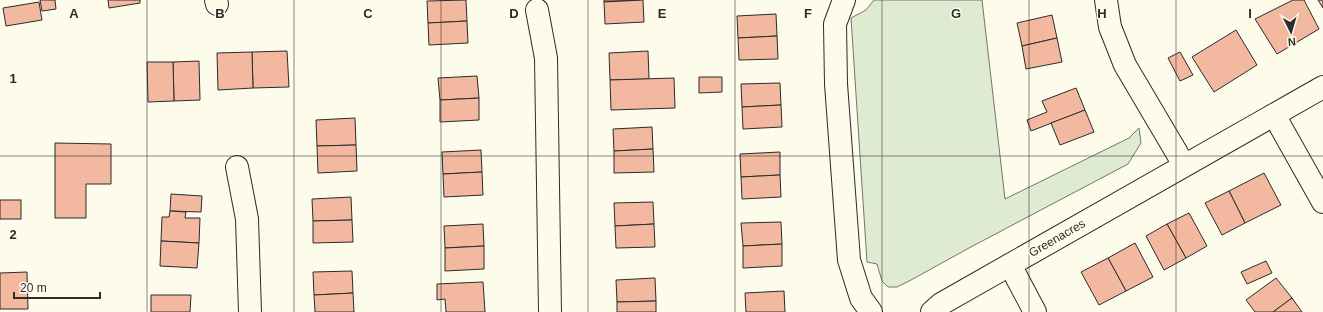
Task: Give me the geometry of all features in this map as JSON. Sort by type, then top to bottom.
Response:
[{"type":"street","points":[[844,0],[835,24],[836,84],[849,260],[861,298],[871,312]]},
{"type":"street","points":[[1106,0],[1110,28],[1125,65],[1184,165]]},
{"type":"street","points":[[537,10],[546,58],[550,312]]},
{"type":"street","name":"Greenacres","points":[[932,312],[941,304],[1323,87]]},
{"type":"street","points":[[1274,115],[1323,202]]},
{"type":"street","points":[[237,167],[246,219],[250,312]]},
{"type":"street","points":[[1010,265],[1035,312]]},
{"type":"green space","points":[[874,0],[982,0],[1005,199],[1129,138],[1139,128],[1141,143],[1128,164],[911,280],[897,287],[888,287],[882,281],[877,264],[867,262],[851,18],[866,10]]},
{"type":"building","points":[[40,0],[55,0],[56,9],[42,11]]},
{"type":"building","points":[[108,0],[140,0],[140,3],[109,8]]},
{"type":"building","points":[[466,0],[467,21],[428,23],[427,1]]},
{"type":"building","points":[[604,0],[640,0],[604,2]]},
{"type":"building","points":[[643,0],[644,22],[605,24],[604,2]]},
{"type":"building","points":[[1293,0],[1304,0],[1319,29],[1277,54],[1255,19]]},
{"type":"building","points":[[1318,0],[1323,0],[1323,8]]},
{"type":"building","points":[[39,2],[42,20],[6,26],[3,8]]},
{"type":"building","points":[[776,14],[777,36],[738,38],[737,16]]},
{"type":"building","points":[[1052,15],[1057,38],[1022,46],[1017,23]]},
{"type":"building","points":[[467,21],[468,43],[429,45],[428,23]]},
{"type":"building","points":[[1236,30],[1257,65],[1214,92],[1192,57]]},
{"type":"building","points":[[777,36],[778,59],[739,60],[738,38]]},
{"type":"building","points":[[1057,38],[1062,62],[1026,69],[1022,46]]},
{"type":"building","points":[[287,51],[289,87],[253,88],[252,52]]},
{"type":"building","points":[[648,51],[649,79],[610,80],[609,53]]},
{"type":"building","points":[[252,52],[253,88],[218,90],[217,53]]},
{"type":"building","points":[[1180,52],[1193,75],[1180,81],[1168,58]]},
{"type":"building","points":[[199,61],[200,100],[174,101],[173,62]]},
{"type":"building","points":[[147,62],[173,62],[174,101],[148,102]]},
{"type":"building","points":[[477,76],[479,98],[440,100],[438,78]]},
{"type":"building","points":[[699,77],[722,77],[722,92],[699,93]]},
{"type":"building","points":[[674,78],[675,108],[611,110],[610,80]]},
{"type":"building","points":[[780,83],[781,105],[742,107],[741,84]]},
{"type":"building","points":[[1076,88],[1085,110],[1031,131],[1027,120],[1047,112],[1042,101]]},
{"type":"building","points":[[479,98],[479,120],[440,122],[440,100]]},
{"type":"building","points":[[781,105],[782,127],[743,129],[742,107]]},
{"type":"building","points":[[1085,110],[1094,132],[1060,145],[1051,123]]},
{"type":"building","points":[[355,118],[356,145],[317,146],[316,120]]},
{"type":"building","points":[[652,127],[653,149],[614,151],[613,129]]},
{"type":"building","points":[[55,143],[111,144],[111,184],[86,184],[86,218],[55,218]]},
{"type":"building","points":[[356,145],[357,171],[318,173],[317,146]]},
{"type":"building","points":[[653,149],[654,172],[614,173],[614,151]]},
{"type":"building","points":[[481,150],[482,172],[443,174],[442,152]]},
{"type":"building","points":[[780,152],[780,175],[741,177],[740,154]]},
{"type":"building","points":[[482,172],[483,195],[444,197],[443,174]]},
{"type":"building","points":[[1264,173],[1281,205],[1245,223],[1229,191]]},
{"type":"building","points":[[780,175],[781,197],[742,199],[741,177]]},
{"type":"building","points":[[1229,191],[1245,223],[1222,235],[1205,203]]},
{"type":"building","points":[[171,194],[202,196],[201,212],[170,211]]},
{"type":"building","points":[[351,197],[352,220],[313,221],[312,199]]},
{"type":"building","points":[[0,200],[21,200],[21,219],[0,219]]},
{"type":"building","points":[[653,202],[654,224],[615,226],[614,203]]},
{"type":"building","points":[[170,211],[186,212],[185,218],[200,218],[199,243],[161,241],[162,217],[169,217]]},
{"type":"building","points":[[1189,213],[1207,246],[1186,258],[1167,224]]},
{"type":"building","points":[[352,220],[353,242],[313,243],[313,221]]},
{"type":"building","points":[[781,222],[782,244],[743,246],[741,223]]},
{"type":"building","points":[[483,224],[484,246],[445,248],[444,226]]},
{"type":"building","points":[[654,224],[655,247],[616,248],[615,226]]},
{"type":"building","points":[[1167,224],[1186,258],[1164,270],[1146,236]]},
{"type":"building","points":[[161,241],[199,243],[197,268],[160,266]]},
{"type":"building","points":[[1135,243],[1153,277],[1126,291],[1108,258]]},
{"type":"building","points":[[782,244],[782,266],[743,268],[743,246]]},
{"type":"building","points":[[484,246],[484,269],[445,271],[445,248]]},
{"type":"building","points":[[1108,258],[1126,291],[1099,305],[1081,272]]},
{"type":"building","points":[[1266,261],[1272,273],[1247,284],[1241,272]]},
{"type":"building","points":[[352,271],[353,293],[314,295],[313,272]]},
{"type":"building","points":[[27,272],[28,309],[0,309],[0,273]]},
{"type":"building","points":[[655,278],[656,301],[617,302],[616,280]]},
{"type":"building","points":[[1276,278],[1292,298],[1273,312],[1255,312],[1246,300]]},
{"type":"building","points":[[483,282],[485,312],[446,312],[445,299],[437,300],[437,284]]},
{"type":"building","points":[[784,291],[785,312],[746,312],[745,293]]},
{"type":"building","points":[[353,293],[354,312],[315,312],[314,295]]},
{"type":"building","points":[[151,295],[191,295],[190,312],[151,312]]},
{"type":"building","points":[[1292,298],[1302,312],[1273,312]]},
{"type":"building","points":[[656,301],[656,312],[617,312],[617,302]]}]
